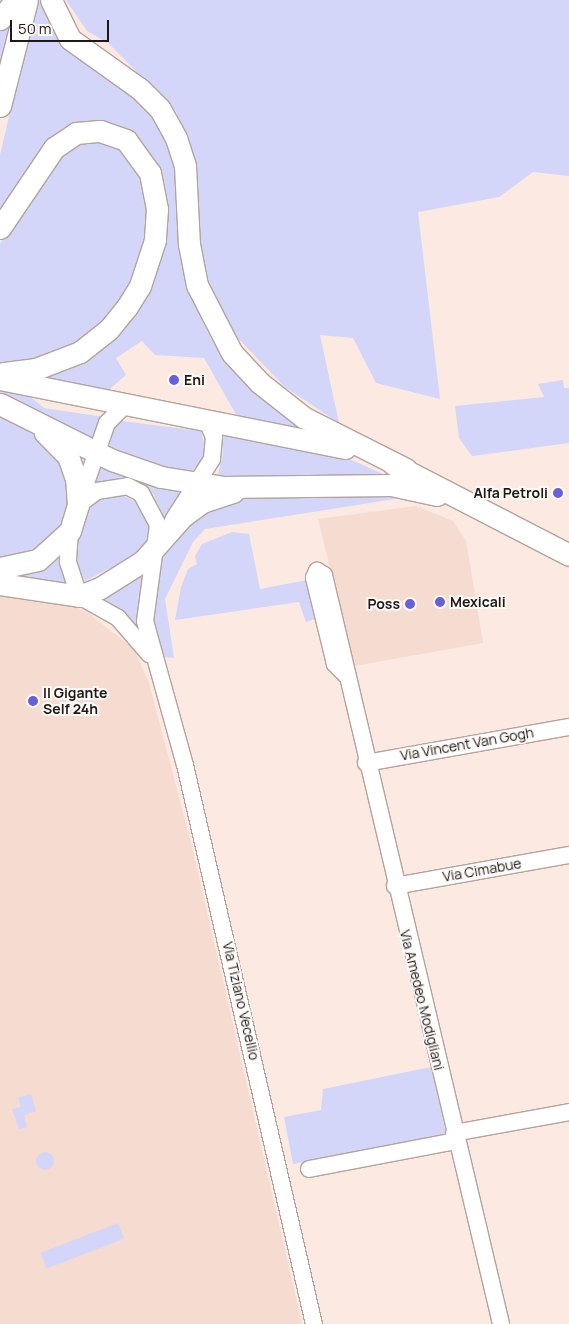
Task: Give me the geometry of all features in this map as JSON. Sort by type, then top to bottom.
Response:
[{"type":"main road","points":[[0,19],[16,0]]},
{"type":"main road","points":[[0,106],[27,0]]},
{"type":"main road","points":[[51,0],[70,39],[140,89],[160,109],[176,138],[185,166],[189,244],[197,285],[232,353],[260,383],[303,417],[569,555]]},
{"type":"main road","points":[[0,228],[54,148],[76,133],[100,131],[126,140],[150,173],[157,209],[152,252],[140,286],[121,314],[100,337],[70,357],[36,369],[0,373]]},
{"type":"main road","points":[[0,379],[124,406],[312,440],[406,469]]},
{"type":"main road","points":[[2,404],[97,452],[145,473],[195,484],[408,487],[496,518]]},
{"type":"main road","points":[[0,568],[38,560],[70,531],[78,505],[76,479],[64,451],[2,404]]},
{"type":"main road","points":[[0,584],[80,596],[124,577],[202,502],[224,493],[287,486]]},
{"type":"street","points":[[78,505],[107,423],[124,406]]},
{"type":"street","points":[[158,543],[212,459],[214,437],[207,421]]},
{"type":"street","points":[[78,505],[113,486],[141,492],[156,518],[158,543],[145,622],[163,680]]},
{"type":"street","points":[[70,531],[68,562],[80,596],[136,635],[163,680]]},
{"type":"street","name":"Via Amedeo Modigliani","points":[[346,675],[334,664],[314,578],[317,571],[324,575],[395,886],[501,1324]]},
{"type":"street","name":"Via Tiziano Vecellio","points":[[163,680],[314,1324]]},
{"type":"street","name":"Via Vincent Van Gogh","points":[[366,762],[569,727]]},
{"type":"street","name":"Via Cimabue","points":[[395,886],[569,855]]},
{"type":"street","points":[[309,1169],[569,1112]]},
{"type":"shaded area","points":[[36,0],[43,0],[150,110],[176,162],[190,295],[211,339],[236,372],[304,430],[238,418],[204,358],[155,355],[142,341],[116,358],[126,375],[104,394],[35,377],[140,299],[153,164],[77,124],[0,212],[0,155]]},
{"type":"shaded area","points":[[66,0],[569,0],[569,176],[533,172],[499,197],[418,212],[440,399],[376,383],[353,338],[320,335],[339,423],[285,387],[229,329],[201,262],[196,193],[176,111],[108,43],[87,31]]},
{"type":"shaded area","points":[[13,17],[0,69],[0,24]]},
{"type":"shaded area","points":[[78,140],[113,141],[139,165],[150,215],[134,282],[92,334],[49,358],[0,365],[0,244],[57,154]]},
{"type":"shaded area","points":[[563,380],[564,388],[569,388],[569,443],[472,456],[459,438],[455,406],[544,397],[538,384]]},
{"type":"shaded area","points":[[0,386],[23,391],[44,408],[104,417],[93,444],[0,393]]},
{"type":"shaded area","points":[[0,413],[45,440],[61,458],[70,497],[61,525],[35,552],[0,562]]},
{"type":"shaded area","points":[[122,421],[201,431],[207,455],[186,477],[110,449],[109,433]]},
{"type":"shaded area","points":[[220,433],[340,455],[383,474],[217,478],[223,454]]},
{"type":"shaded area","points":[[101,464],[185,489],[164,518],[153,494],[143,486],[114,480],[95,486]]},
{"type":"shaded area","points":[[118,493],[141,504],[150,525],[147,540],[139,553],[85,581],[76,563],[76,541],[88,508],[106,495]]},
{"type":"shaded area","points":[[397,494],[401,498],[205,529],[193,542],[165,599],[174,658],[164,657],[154,620],[155,595],[160,564],[176,531],[225,498]]},
{"type":"shaded area","points":[[416,506],[453,521],[466,541],[483,643],[354,666],[318,519]]},
{"type":"shaded area","points":[[232,532],[249,534],[260,589],[307,580],[318,618],[306,622],[299,602],[175,620],[181,587],[188,569],[197,564],[195,556],[202,544]]},
{"type":"shaded area","points":[[63,550],[69,585],[10,575]]},
{"type":"shaded area","points":[[145,569],[141,627],[139,630],[103,601],[101,593]]},
{"type":"shaded area","points":[[0,595],[62,600],[88,613],[134,649],[149,683],[192,847],[302,1324],[0,1324]]},
{"type":"shaded area","points":[[431,1067],[447,1137],[293,1164],[284,1117],[321,1110],[323,1089]]},
{"type":"shaded area","points":[[31,1094],[36,1111],[24,1115],[27,1127],[19,1129],[12,1109],[21,1107],[18,1098]]},
{"type":"shaded area","points":[[45,1152],[51,1155],[54,1161],[51,1167],[45,1170],[39,1167],[36,1161],[39,1155]]},
{"type":"shaded area","points":[[118,1223],[124,1239],[47,1269],[41,1253]]},
{"type":"place","name":"Eni","points":[[174,380]]},
{"type":"place","name":"Alfa Petroli","points":[[558,493]]},
{"type":"place","name":"Mexicali","points":[[440,602]]},
{"type":"place","name":"Poss","points":[[410,604]]},
{"type":"place","name":"Il Gigante Self 24h","points":[[33,701]]}]
